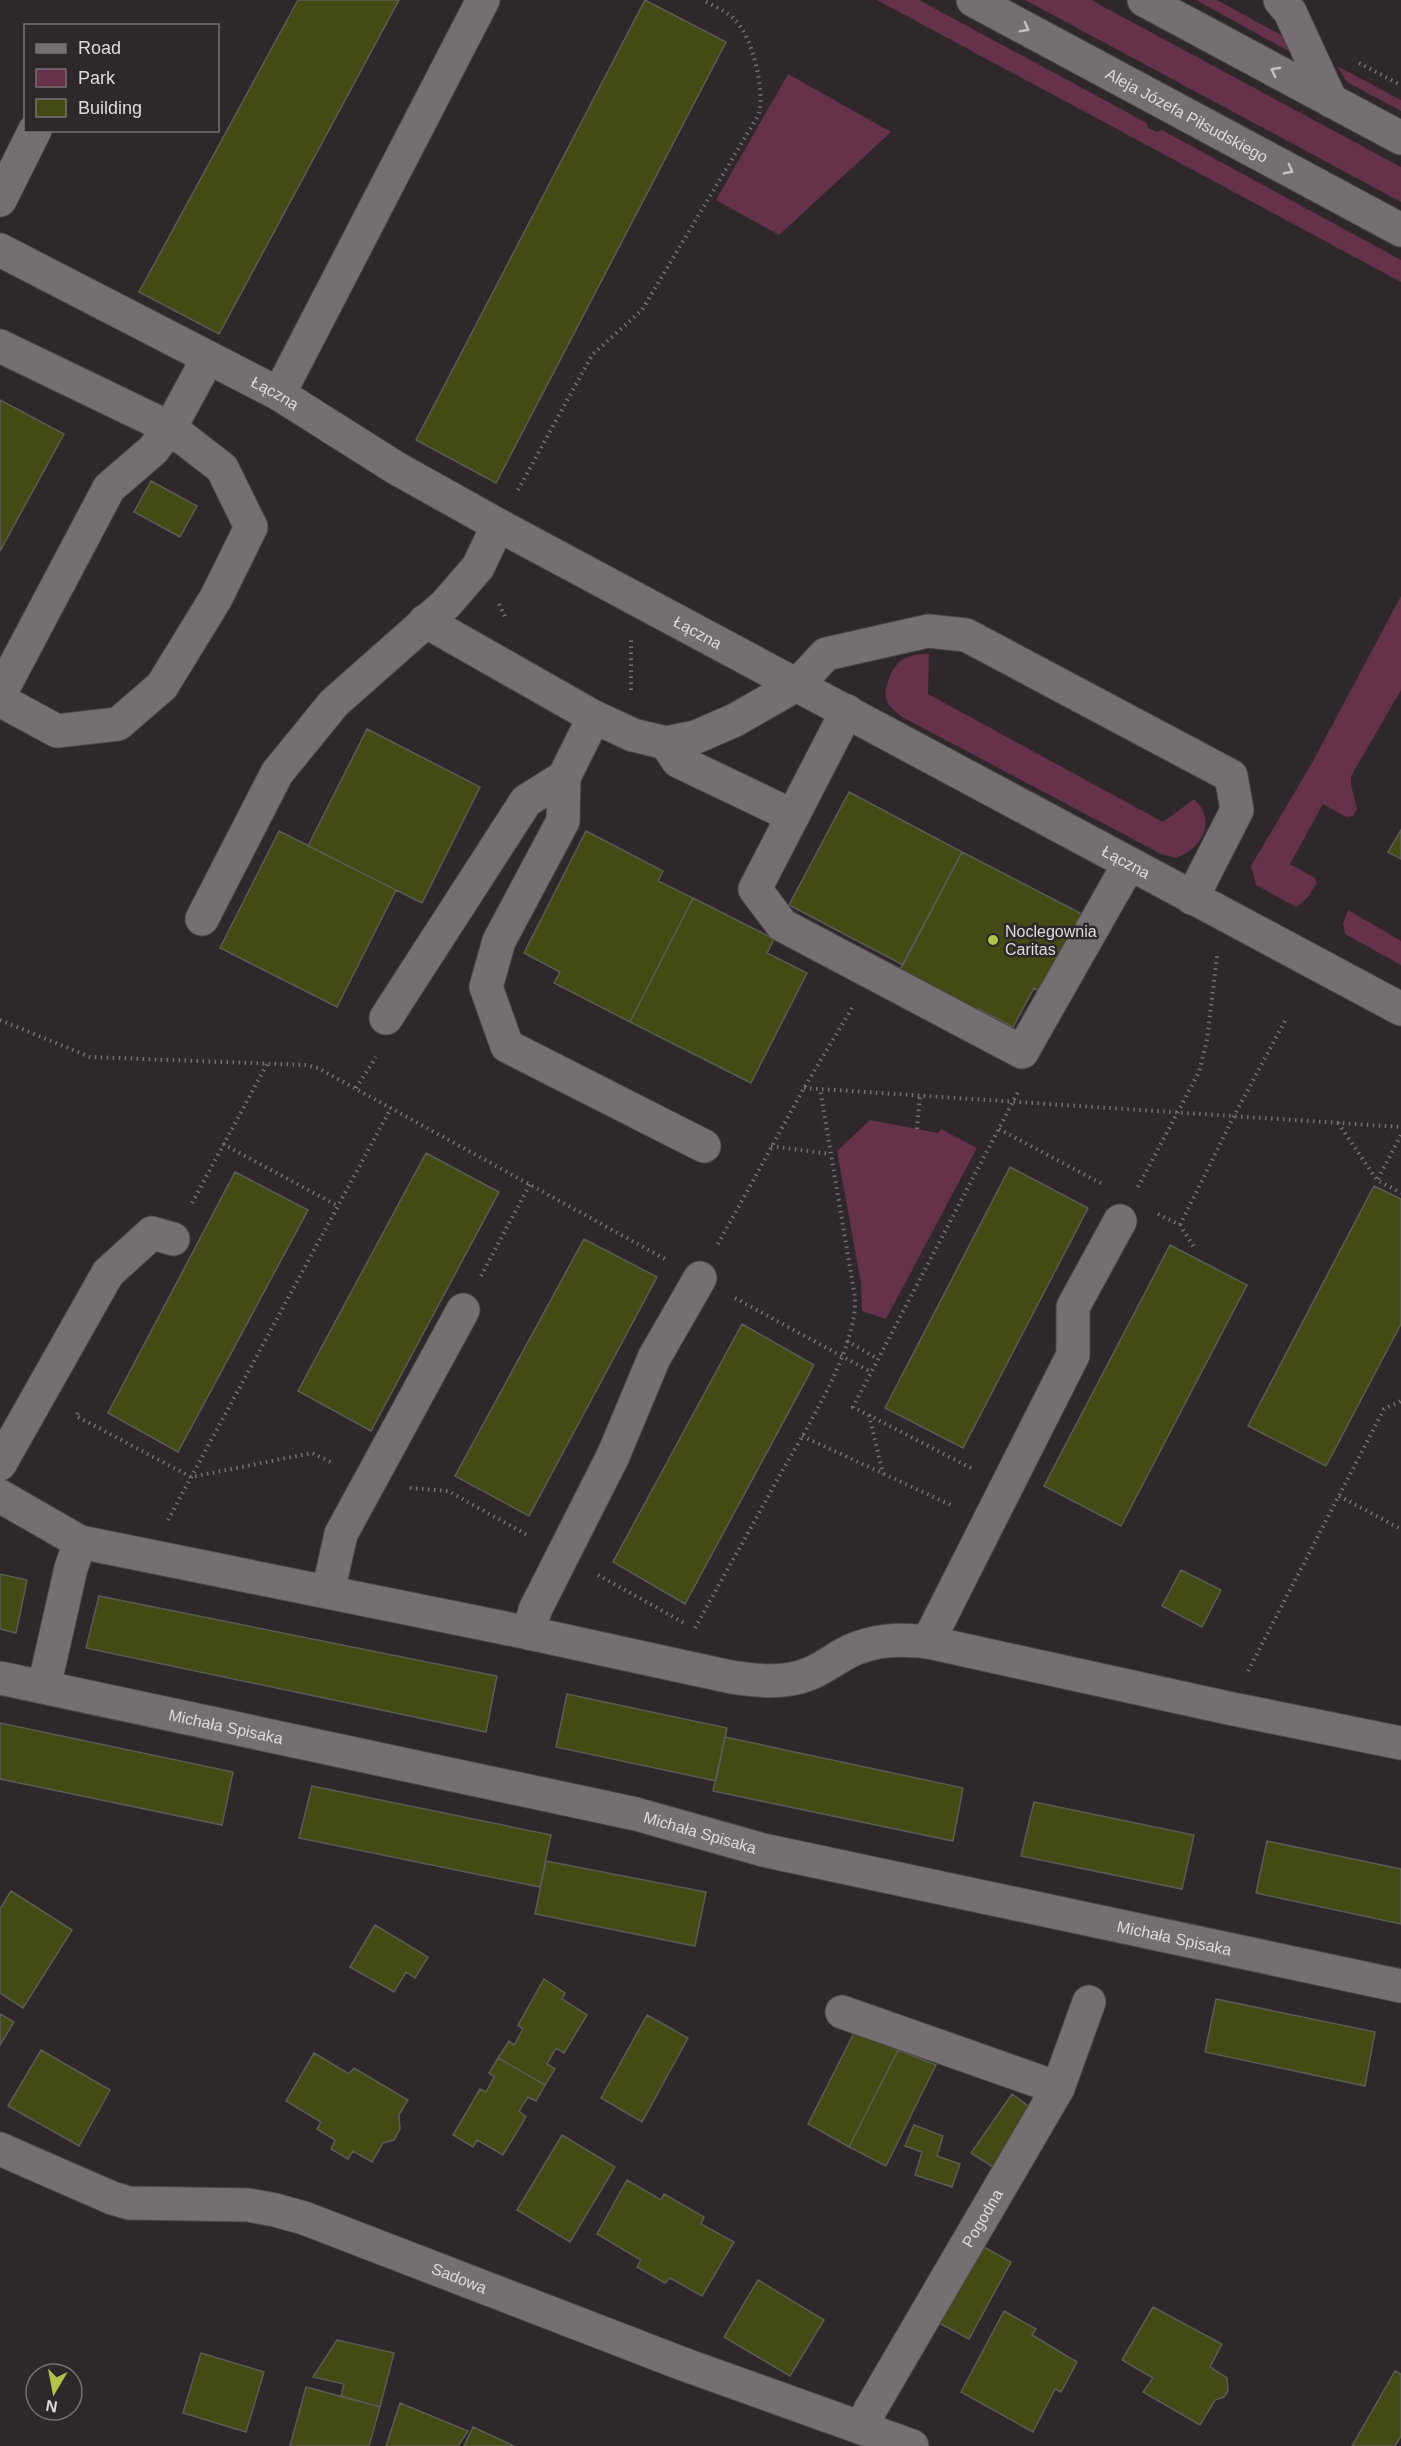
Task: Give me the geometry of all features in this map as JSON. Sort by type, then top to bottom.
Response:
[{"type":"street","points":[[279,394],[483,0]]},
{"type":"street","name":"Aleja Józefa Piłsudskiego","points":[[973,0],[1401,230]]},
{"type":"street","points":[[1144,0],[1401,138]]},
{"type":"street","points":[[1280,0],[1290,12],[1331,101]]},
{"type":"street","points":[[0,200],[34,132]]},
{"type":"street","name":"Łączna","points":[[0,250],[279,394],[396,468],[498,525],[1401,1009]]},
{"type":"street","points":[[0,346],[170,428],[222,468],[251,527],[216,598],[162,686],[118,724],[57,731],[0,700]]},
{"type":"street","points":[[0,694],[109,488],[153,450],[170,428],[208,358]]},
{"type":"street","points":[[202,919],[277,773],[334,703],[446,604],[478,567],[498,525]]},
{"type":"street","points":[[425,621],[608,724],[633,735],[666,743],[696,737],[735,720],[798,684],[826,654],[928,631],[966,635],[1231,776],[1237,810],[1192,898]]},
{"type":"street","points":[[847,711],[755,889],[782,925],[1022,1052],[1129,864]]},
{"type":"street","points":[[386,1018],[526,801],[564,777],[608,724]]},
{"type":"street","points":[[666,743],[678,761],[793,816]]},
{"type":"street","points":[[564,777],[563,821],[499,941],[486,987],[507,1046],[704,1146]]},
{"type":"street","points":[[928,1642],[1073,1355],[1073,1307],[1120,1221]]},
{"type":"street","points":[[0,1464],[108,1273],[152,1233],[173,1239]]},
{"type":"street","points":[[529,1633],[535,1610],[613,1456],[654,1358],[700,1278]]},
{"type":"street","points":[[328,1592],[341,1534],[463,1310]]},
{"type":"street","points":[[0,1496],[80,1542],[758,1681],[782,1681],[808,1675],[832,1664],[848,1652],[872,1642],[902,1639],[928,1642],[1228,1708],[1401,1743]]},
{"type":"street","points":[[44,1687],[70,1568],[80,1542]]},
{"type":"street","name":"Michała Spisaka","points":[[0,1678],[636,1814],[763,1850],[1401,1986]]},
{"type":"street","name":"Pogodna","points":[[862,2428],[870,2410],[1058,2088],[1089,2002]]},
{"type":"street","points":[[842,2012],[1058,2088]]},
{"type":"street","name":"Sadowa","points":[[0,2149],[102,2194],[129,2203],[248,2205],[304,2218],[683,2364],[912,2446]]},
{"type":"path","points":[[498,525],[592,355],[642,310],[759,114],[761,93],[744,32],[733,17],[703,0]]},
{"type":"path","points":[[608,724],[631,713],[631,635],[645,604]]},
{"type":"path","points":[[1120,1221],[1194,1084],[1204,1056],[1218,951],[1234,921]]},
{"type":"path","points":[[700,1278],[804,1088],[873,974]]},
{"type":"path","points":[[1180,1225],[1234,1116],[1287,1017]]},
{"type":"path","points":[[0,1020],[90,1057],[312,1066],[871,1372]]},
{"type":"path","points":[[1007,1487],[854,1407],[1030,1068],[1022,1052]]},
{"type":"path","points":[[804,1088],[1401,1127]]},
{"type":"path","points":[[820,1089],[855,1297],[854,1316],[843,1356]]},
{"type":"path","points":[[917,1129],[920,1096]]},
{"type":"path","points":[[153,1556],[158,1538],[391,1108]]},
{"type":"path","points":[[1338,1123],[1377,1180],[1401,1193]]},
{"type":"path","points":[[1377,1180],[1401,1135]]},
{"type":"path","points":[[223,1144],[338,1206]]},
{"type":"path","points":[[771,1146],[830,1155]]},
{"type":"path","points":[[463,1310],[530,1184]]},
{"type":"path","points":[[847,1341],[878,1359]]},
{"type":"path","points":[[1228,1708],[1384,1409],[1401,1401]]},
{"type":"path","points":[[869,1415],[883,1474]]},
{"type":"path","points":[[802,1436],[989,1523]]},
{"type":"path","points":[[1339,1496],[1401,1529]]},
{"type":"green space","points":[[877,0],[919,0],[1147,123],[1148,128],[1157,132],[1162,130],[1401,260],[1401,282]]},
{"type":"green space","points":[[1025,0],[1091,0],[1401,167],[1401,202]]},
{"type":"green space","points":[[1196,0],[1217,0],[1288,39],[1294,54]]},
{"type":"green space","points":[[1337,66],[1401,100],[1401,111],[1347,82]]},
{"type":"green space","points":[[788,74],[891,132],[779,235],[716,200]]},
{"type":"green space","points":[[1401,596],[1401,690],[1351,776],[1357,809],[1353,816],[1346,817],[1323,804],[1290,864],[1315,878],[1317,883],[1308,897],[1296,907],[1256,885],[1251,866],[1312,763]]},
{"type":"green space","points":[[929,654],[928,694],[1163,822],[1194,799],[1205,819],[1205,827],[1200,840],[1190,851],[1176,858],[1161,854],[904,718],[888,703],[885,695],[889,679],[899,662],[915,655]]},
{"type":"green space","points":[[1348,910],[1401,941],[1401,965],[1345,934],[1343,923]]},
{"type":"green space","points":[[870,1120],[938,1133],[941,1129],[977,1148],[886,1319],[862,1311],[861,1283],[837,1151]]},
{"type":"building","points":[[298,0],[399,0],[219,334],[139,292]]},
{"type":"building","points":[[645,0],[726,42],[496,483],[416,440]]},
{"type":"building","points":[[0,400],[64,434],[0,551]]},
{"type":"building","points":[[151,481],[197,506],[180,537],[134,512]]},
{"type":"building","points":[[367,729],[480,787],[422,903],[308,846]]},
{"type":"building","points":[[849,792],[962,852],[903,965],[789,905]]},
{"type":"building","points":[[1401,830],[1401,859],[1388,852]]},
{"type":"building","points":[[279,831],[396,890],[337,1007],[220,948]]},
{"type":"building","points":[[586,831],[663,871],[658,881],[693,898],[630,1022],[554,983],[560,972],[524,953]]},
{"type":"building","name":"Noclegownia Caritas","points":[[962,852],[1084,915],[1043,993],[1034,988],[1013,1027],[977,1008],[974,1015],[897,975]]},
{"type":"building","points":[[693,898],[774,939],[767,953],[807,973],[751,1083],[630,1022]]},
{"type":"building","points":[[426,1153],[499,1192],[371,1431],[298,1391]]},
{"type":"building","points":[[1010,1167],[1088,1208],[963,1448],[885,1408]]},
{"type":"building","points":[[235,1172],[308,1210],[178,1452],[108,1413]]},
{"type":"building","points":[[1374,1186],[1401,1199],[1401,1324],[1326,1466],[1248,1426]]},
{"type":"building","points":[[584,1239],[657,1277],[529,1516],[455,1476]]},
{"type":"building","points":[[1170,1245],[1247,1285],[1121,1526],[1044,1486]]},
{"type":"building","points":[[742,1324],[814,1365],[685,1604],[613,1562]]},
{"type":"building","points":[[1181,1570],[1221,1590],[1202,1627],[1162,1606]]},
{"type":"building","points":[[0,1574],[27,1580],[16,1633],[0,1629]]},
{"type":"building","points":[[99,1596],[497,1676],[486,1732],[86,1648]]},
{"type":"building","points":[[567,1694],[727,1728],[716,1781],[556,1747]]},
{"type":"building","points":[[0,1723],[233,1772],[222,1825],[0,1779]]},
{"type":"building","points":[[725,1737],[963,1788],[953,1841],[713,1791]]},
{"type":"building","points":[[312,1786],[551,1835],[540,1887],[299,1838]]},
{"type":"building","points":[[1034,1802],[1194,1835],[1182,1889],[1021,1856]]},
{"type":"building","points":[[1267,1841],[1401,1869],[1401,1924],[1256,1893]]},
{"type":"building","points":[[546,1861],[706,1892],[695,1946],[535,1914]]},
{"type":"building","points":[[11,1891],[72,1930],[23,2008],[0,1993],[0,1909]]},
{"type":"building","points":[[375,1925],[428,1957],[415,1978],[406,1972],[394,1992],[350,1967]]},
{"type":"building","points":[[544,1979],[565,1993],[562,1999],[587,2015],[564,2053],[556,2048],[547,2064],[555,2069],[545,2085],[498,2058],[509,2041],[514,2045],[523,2029],[518,2025]]},
{"type":"building","points":[[1216,1999],[1375,2032],[1365,2086],[1205,2052]]},
{"type":"building","points":[[0,2014],[14,2022],[0,2045]]},
{"type":"building","points":[[647,2015],[688,2038],[642,2122],[601,2098]]},
{"type":"building","points":[[855,2031],[898,2050],[849,2147],[808,2124]]},
{"type":"building","points":[[41,2050],[110,2090],[79,2146],[8,2106]]},
{"type":"building","points":[[898,2050],[936,2065],[886,2166],[849,2147]]},
{"type":"building","points":[[314,2053],[349,2074],[354,2068],[408,2100],[399,2115],[400,2129],[394,2140],[383,2143],[372,2162],[353,2151],[348,2159],[331,2149],[335,2140],[317,2129],[321,2122],[286,2101]]},
{"type":"building","points":[[498,2058],[545,2085],[536,2101],[528,2097],[519,2111],[526,2117],[503,2155],[477,2140],[473,2147],[453,2135],[480,2089],[486,2092],[494,2077],[489,2073]]},
{"type":"building","points":[[1012,2094],[1035,2111],[996,2169],[971,2153]]},
{"type":"building","points":[[914,2125],[943,2136],[937,2156],[960,2164],[952,2187],[915,2175],[922,2152],[905,2146]]},
{"type":"building","points":[[562,2135],[615,2167],[570,2242],[517,2210]]},
{"type":"building","points":[[627,2180],[661,2200],[664,2194],[704,2217],[701,2224],[734,2242],[702,2296],[670,2278],[665,2283],[637,2267],[641,2260],[597,2234]]},
{"type":"building","points":[[982,2246],[1011,2262],[969,2339],[939,2323]]},
{"type":"building","points":[[758,2280],[824,2320],[790,2376],[724,2337]]},
{"type":"building","points":[[1153,2307],[1222,2344],[1210,2367],[1227,2378],[1228,2391],[1224,2397],[1215,2400],[1200,2425],[1143,2392],[1153,2378],[1122,2360]]},
{"type":"building","points":[[1004,2311],[1036,2329],[1032,2335],[1077,2362],[1061,2392],[1055,2389],[1033,2432],[961,2392]]},
{"type":"building","points":[[337,2340],[394,2353],[380,2407],[341,2396],[344,2384],[313,2377]]},
{"type":"building","points":[[201,2353],[264,2372],[246,2432],[183,2413]]},
{"type":"building","points":[[1395,2371],[1401,2374],[1401,2436],[1395,2446],[1352,2446]]},
{"type":"building","points":[[306,2387],[380,2407],[369,2446],[290,2446]]},
{"type":"building","points":[[400,2403],[468,2431],[458,2446],[386,2446]]},
{"type":"building","points":[[473,2427],[514,2446],[464,2446]]},
{"type":"place","name":"Noclegownia Caritas","points":[[993,940]]}]
